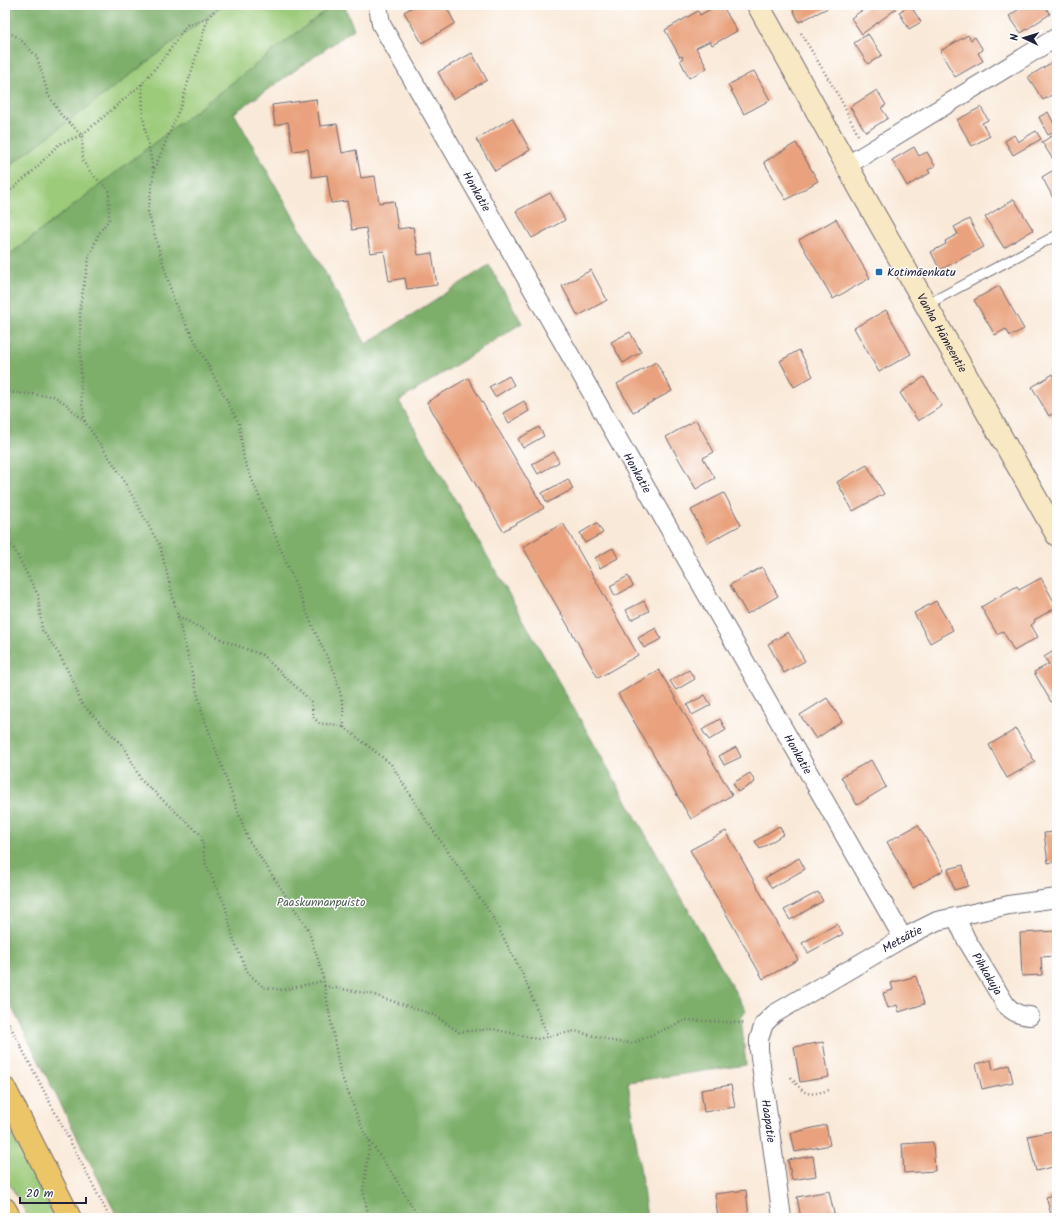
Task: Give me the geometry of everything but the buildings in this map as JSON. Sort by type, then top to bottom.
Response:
[{"type":"highway","points":[[5,1089],[70,1218]]},
{"type":"highway","points":[[5,1209],[10,1218]]},
{"type":"street","name":"Honkatie","points":[[378,5],[378,17],[384,30],[903,938]]},
{"type":"street","name":"Vanha Hämeentie","points":[[758,5],[846,166],[1057,535]]},
{"type":"street","points":[[846,166],[1057,37]]},
{"type":"street","name":"Metsätie","points":[[764,1024],[774,1014],[903,938],[937,921],[1009,905],[1057,898]]},
{"type":"street","name":"Pihkakuja","points":[[956,917],[966,939],[1006,1005],[1014,1012],[1021,1015],[1030,1016]]},
{"type":"street","name":"Haapatie","points":[[764,1024],[759,1039],[760,1067],[782,1218]]},
{"type":"lane","points":[[926,306],[1057,235]]},
{"type":"path","points":[[219,5],[208,18],[181,105],[154,170],[148,212],[175,304],[239,423],[244,460],[315,632],[335,673],[343,704],[344,727]]},
{"type":"path","points":[[5,195],[31,173],[59,144],[82,135],[142,84],[167,54],[187,25],[208,18]]},
{"type":"path","points":[[798,29],[841,100],[859,138]]},
{"type":"path","points":[[5,30],[19,38],[37,57],[48,94],[61,115],[82,135],[83,161],[91,173],[109,191],[110,219],[98,236],[89,258],[80,306],[81,397],[85,422]]},
{"type":"path","points":[[142,84],[143,117],[154,170]]},
{"type":"path","points":[[5,392],[53,396],[65,403],[85,422],[119,472],[160,546],[202,712],[248,839],[308,929],[324,986],[340,1072],[364,1133],[392,1173],[419,1218]]},
{"type":"path","points":[[5,540],[14,549],[38,595],[42,630],[59,654],[74,683],[81,703],[125,748],[141,780],[201,835],[206,865],[225,905],[234,941],[248,973],[262,986],[283,990],[323,982]]},
{"type":"path","points":[[178,616],[223,640],[262,655],[310,701],[314,718],[320,724],[344,727],[391,764],[426,820],[491,914],[524,977],[548,1037]]},
{"type":"path","points":[[324,986],[371,994],[434,1015],[460,1032],[492,1029],[537,1039],[575,1031],[618,1042],[633,1042],[686,1020],[764,1024]]},
{"type":"path","points":[[5,1016],[110,1218]]},
{"type":"path","points":[[791,1077],[806,1094],[814,1094],[829,1090]]},
{"type":"path","points":[[369,1218],[363,1190],[370,1142]]},
{"type":"green space","points":[[5,5],[223,5],[5,169]]},
{"type":"green space","points":[[223,5],[333,5],[5,258],[5,169]]},
{"type":"green space","name":"Paaskunnanpuisto","points":[[333,5],[344,5],[354,29],[234,113],[366,344],[489,265],[522,323],[399,401],[746,1011],[741,1018],[746,1065],[628,1082],[647,1218],[118,1218],[5,994],[5,258]]},
{"type":"green space","points":[[5,1121],[55,1218],[29,1218],[5,1176]]},
{"type":"place","name":"Kotimäenkatu","points":[[879,272]]}]
